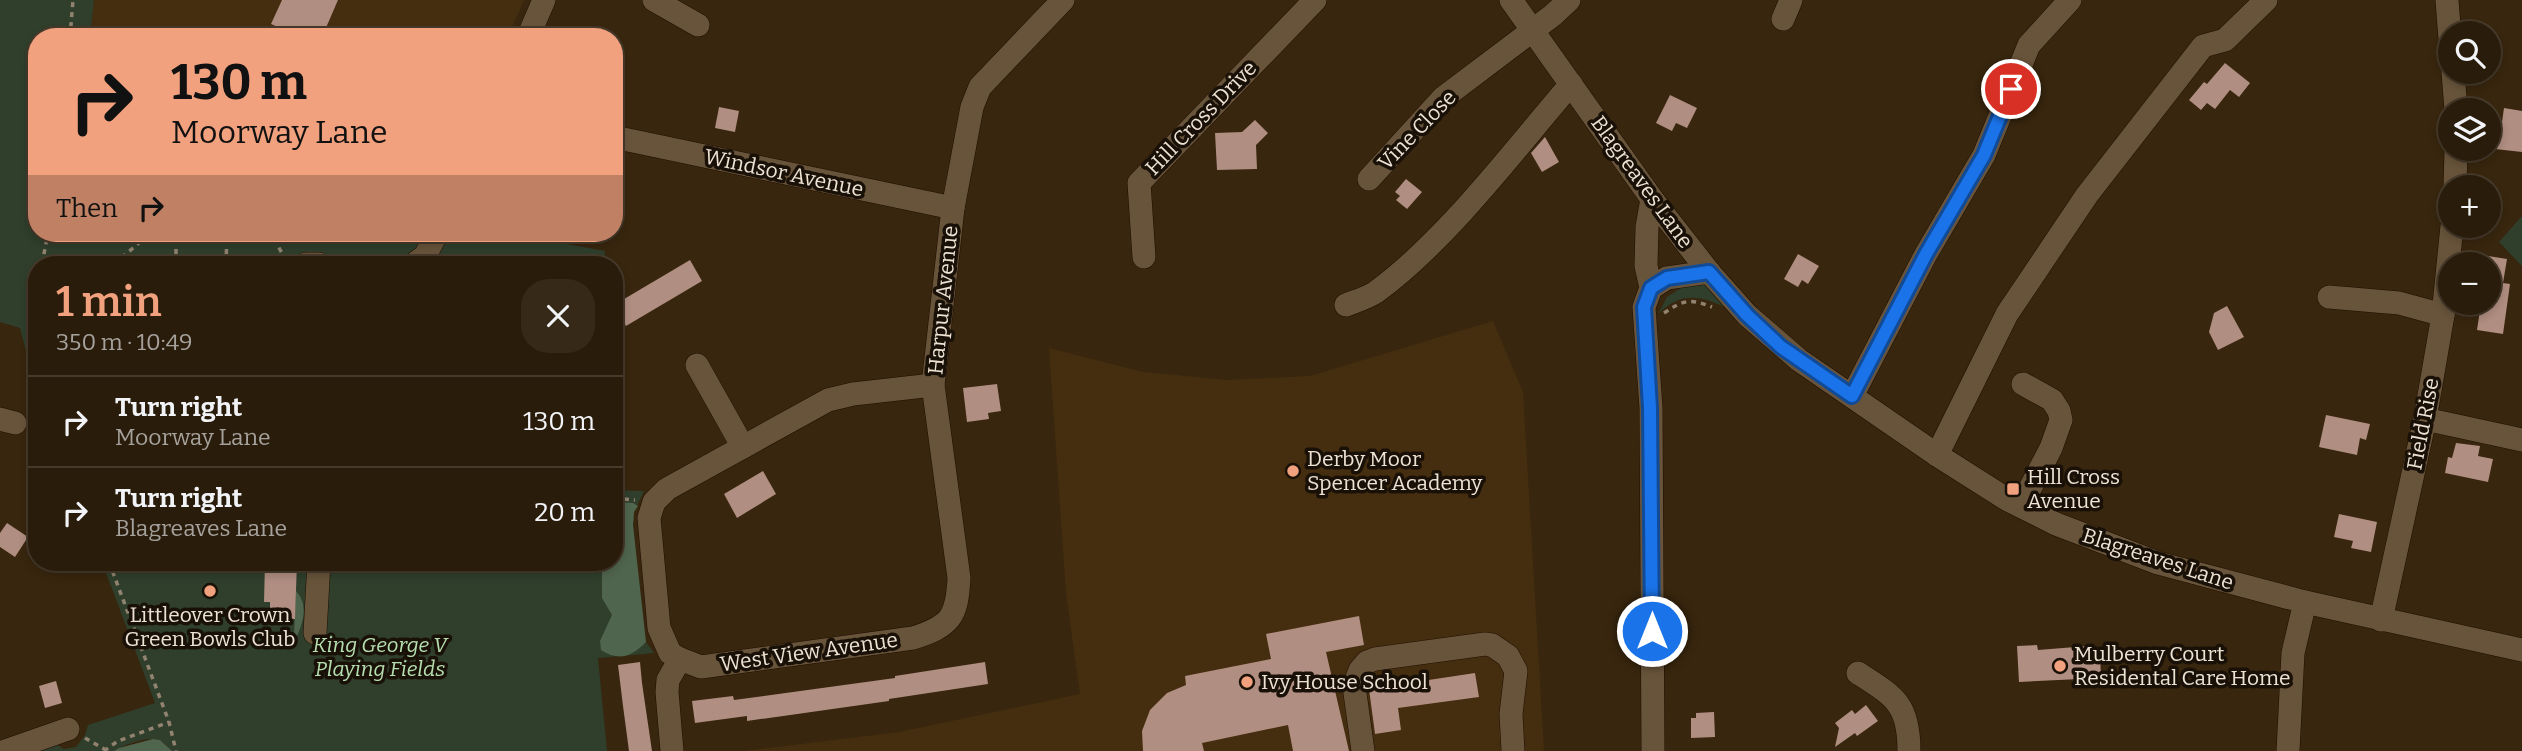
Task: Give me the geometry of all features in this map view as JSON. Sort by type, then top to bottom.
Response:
[{"type":"street","points":[[532,28],[544,0]]},
{"type":"street","points":[[654,0],[698,24]]},
{"type":"street","name":"Harpur Avenue","points":[[939,629],[952,614],[958,599],[959,578],[933,384],[953,208],[972,107],[980,87],[1063,0]]},
{"type":"street","name":"Hill Cross Drive","points":[[1144,257],[1139,183],[1315,0]]},
{"type":"street","name":"Blagreaves Lane","points":[[1511,0],[1652,199],[1709,272],[1747,315],[1781,347],[1937,454],[2021,506],[2089,538],[2158,563],[2305,602],[2522,650]]},
{"type":"street","name":"Vine Close","points":[[1369,179],[1443,98],[1533,31],[1569,0]]},
{"type":"street","points":[[1852,396],[1926,254],[1984,155],[2029,45],[2070,0]]},
{"type":"street","points":[[1937,454],[2007,314],[2087,195],[2203,46],[2225,40],[2266,0]]},
{"type":"street","points":[[2447,0],[2449,21]]},
{"type":"street","points":[[1346,305],[1374,293],[1422,252],[1464,208],[1571,84]]},
{"type":"street","name":"Windsor Avenue","points":[[623,139],[953,208]]},
{"type":"street","points":[[1652,199],[1647,227],[1646,266],[1651,288],[1644,307],[1651,433],[1653,751]]},
{"type":"street","points":[[1651,288],[1667,278],[1709,272]]},
{"type":"street","points":[[2329,297],[2399,303],[2438,314]]},
{"type":"street","name":"Field Rise","points":[[2381,620],[2425,419],[2443,315]]},
{"type":"street","points":[[697,365],[743,447]]},
{"type":"street","points":[[672,751],[668,680],[680,659],[670,653],[659,628],[649,518],[654,502],[667,489],[828,400],[853,394],[933,384]]},
{"type":"street","points":[[2021,506],[2051,448],[2061,420],[2052,400],[2023,384]]},
{"type":"street","points":[[2425,419],[2522,440]]},
{"type":"street","points":[[315,633],[318,571]]},
{"type":"street","points":[[2288,751],[2293,653],[2305,602]]},
{"type":"street","name":"West View Avenue","points":[[680,659],[701,667],[913,638],[939,629]]},
{"type":"street","points":[[1363,751],[1354,686],[1356,676],[1367,662],[1384,657],[1485,644],[1502,650],[1516,671],[1511,714],[1513,751]]},
{"type":"street","points":[[1858,672],[1888,694],[1903,710],[1908,729],[1909,751]]},
{"type":"street","points":[[5,751],[68,729]]},
{"type":"path","points":[[71,28],[73,0]]},
{"type":"path","points":[[123,256],[140,242]]},
{"type":"path","points":[[176,242],[176,256]]},
{"type":"path","points":[[277,242],[291,256]]},
{"type":"path","points":[[176,248],[180,244]]},
{"type":"path","points":[[1645,326],[1682,302],[1695,300],[1720,310]]},
{"type":"path","points":[[112,571],[169,722],[176,751]]},
{"type":"path","points":[[104,751],[118,741],[169,722]]},
{"type":"shaded area","points":[[94,0],[524,0],[512,28],[91,28]]},
{"type":"shaded area","name":"Derby Moor Spencer Academy","points":[[1493,321],[1523,392],[1544,751],[744,751],[899,732],[1080,694],[1066,593],[1049,348],[1143,372],[1228,380],[1310,376]]},
{"type":"green space","points":[[0,0],[94,0],[91,28],[28,28],[28,242],[556,242],[605,251],[605,256],[28,256],[28,359],[20,328],[0,322]]},
{"type":"green space","points":[[2522,216],[2522,266],[2499,242]]},
{"type":"green space","points":[[1687,284],[1706,284],[1734,311],[1704,299],[1686,298],[1658,314],[1667,297]]},
{"type":"green space","name":"King George V Playing Fields","points":[[623,490],[644,491],[634,512],[633,525],[643,626],[646,642],[654,653],[598,658],[607,751],[172,751],[161,741],[148,739],[114,751],[32,751],[54,743],[64,749],[76,747],[85,735],[88,725],[155,703],[105,571],[623,571]]},
{"type":"green space","points":[[623,502],[633,503],[638,506],[634,512],[633,525],[646,642],[631,654],[614,656],[601,650],[600,641],[612,615],[602,598],[602,571],[623,571]]},
{"type":"green space","points":[[296,591],[304,612],[297,636],[294,636]]},
{"type":"green space","points":[[153,739],[160,740],[172,751],[114,751],[119,748]]},
{"type":"building","points":[[282,0],[338,0],[326,28],[280,28],[271,24]]},
{"type":"building","points":[[2225,63],[2250,83],[2239,97],[2230,90],[2215,109],[2207,103],[2201,110],[2189,100]]},
{"type":"building","points":[[1670,95],[1697,108],[1687,128],[1676,123],[1672,131],[1656,123]]},
{"type":"building","points":[[719,107],[739,111],[735,132],[715,128]]},
{"type":"building","points":[[2504,108],[2522,111],[2522,152],[2501,150]]},
{"type":"building","points":[[1255,120],[1268,133],[1256,145],[1257,169],[1217,170],[1215,133],[1242,132]]},
{"type":"building","points":[[1545,137],[1559,162],[1542,172],[1531,153]]},
{"type":"building","points":[[1406,179],[1422,192],[1407,209],[1396,200],[1400,196],[1395,192]]},
{"type":"building","points":[[1798,254],[1819,266],[1808,284],[1802,280],[1798,287],[1784,279]]},
{"type":"building","points":[[2501,258],[2507,259],[2503,283],[2510,284],[2503,334],[2477,330],[2479,315],[2501,315]]},
{"type":"building","points":[[690,260],[702,281],[626,326],[623,321],[623,300]]},
{"type":"building","points":[[2227,306],[2244,337],[2218,350],[2209,332],[2214,313]]},
{"type":"building","points":[[997,384],[1001,411],[988,413],[989,419],[967,422],[963,388]]},
{"type":"building","points":[[2326,415],[2370,424],[2366,440],[2360,438],[2357,455],[2319,447]]},
{"type":"building","points":[[2456,443],[2480,446],[2478,456],[2493,459],[2488,482],[2445,473],[2448,457],[2452,458]]},
{"type":"building","points":[[763,471],[776,494],[737,518],[724,494]]},
{"type":"building","points":[[2339,514],[2377,522],[2371,552],[2351,548],[2353,541],[2334,537]]},
{"type":"building","points":[[7,523],[28,537],[15,557],[0,547],[0,533]]},
{"type":"building","points":[[265,571],[297,571],[295,619],[270,618],[270,602],[264,602]]},
{"type":"building","name":"Ivy House School","points":[[1359,616],[1364,645],[1326,652],[1349,751],[1293,751],[1288,725],[1202,743],[1204,751],[1143,751],[1142,731],[1150,710],[1167,693],[1186,685],[1185,676],[1271,659],[1266,634]]},
{"type":"building","name":"Mulberry Court Residental Care Home","points":[[2037,645],[2038,650],[2088,646],[2088,649],[2093,649],[2093,654],[2100,654],[2101,678],[2019,682],[2017,646]]},
{"type":"building","points":[[640,662],[652,751],[629,751],[618,665]]},
{"type":"building","points":[[985,662],[988,684],[747,721],[747,716],[695,723],[692,701],[733,696],[734,700],[895,678]]},
{"type":"building","points":[[1475,673],[1479,697],[1398,708],[1401,730],[1375,734],[1369,689]]},
{"type":"building","points":[[56,681],[62,703],[45,708],[39,686]]},
{"type":"building","points":[[1866,705],[1878,721],[1835,747],[1839,728],[1835,723],[1852,710],[1855,714]]},
{"type":"building","points":[[1714,712],[1715,737],[1691,738],[1691,718],[1696,718],[1696,713]]},
{"type":"place","name":"Derby Moor Spencer Academy","points":[[1293,471]]},
{"type":"place","name":"Hill Cross Avenue","points":[[2013,489]]},
{"type":"place","name":"Littleover Crown Green Bowls Club","points":[[210,591]]},
{"type":"place","name":"Mulberry Court Residental Care Home","points":[[2060,666]]},
{"type":"place","name":"Ivy House School","points":[[1247,682]]},
{"type":"route","points":[[1652,631],[1650,408],[1644,307],[1651,288],[1667,278],[1709,272],[1747,315],[1781,347],[1852,396],[1926,254],[1984,155],[2011,89]]}]
